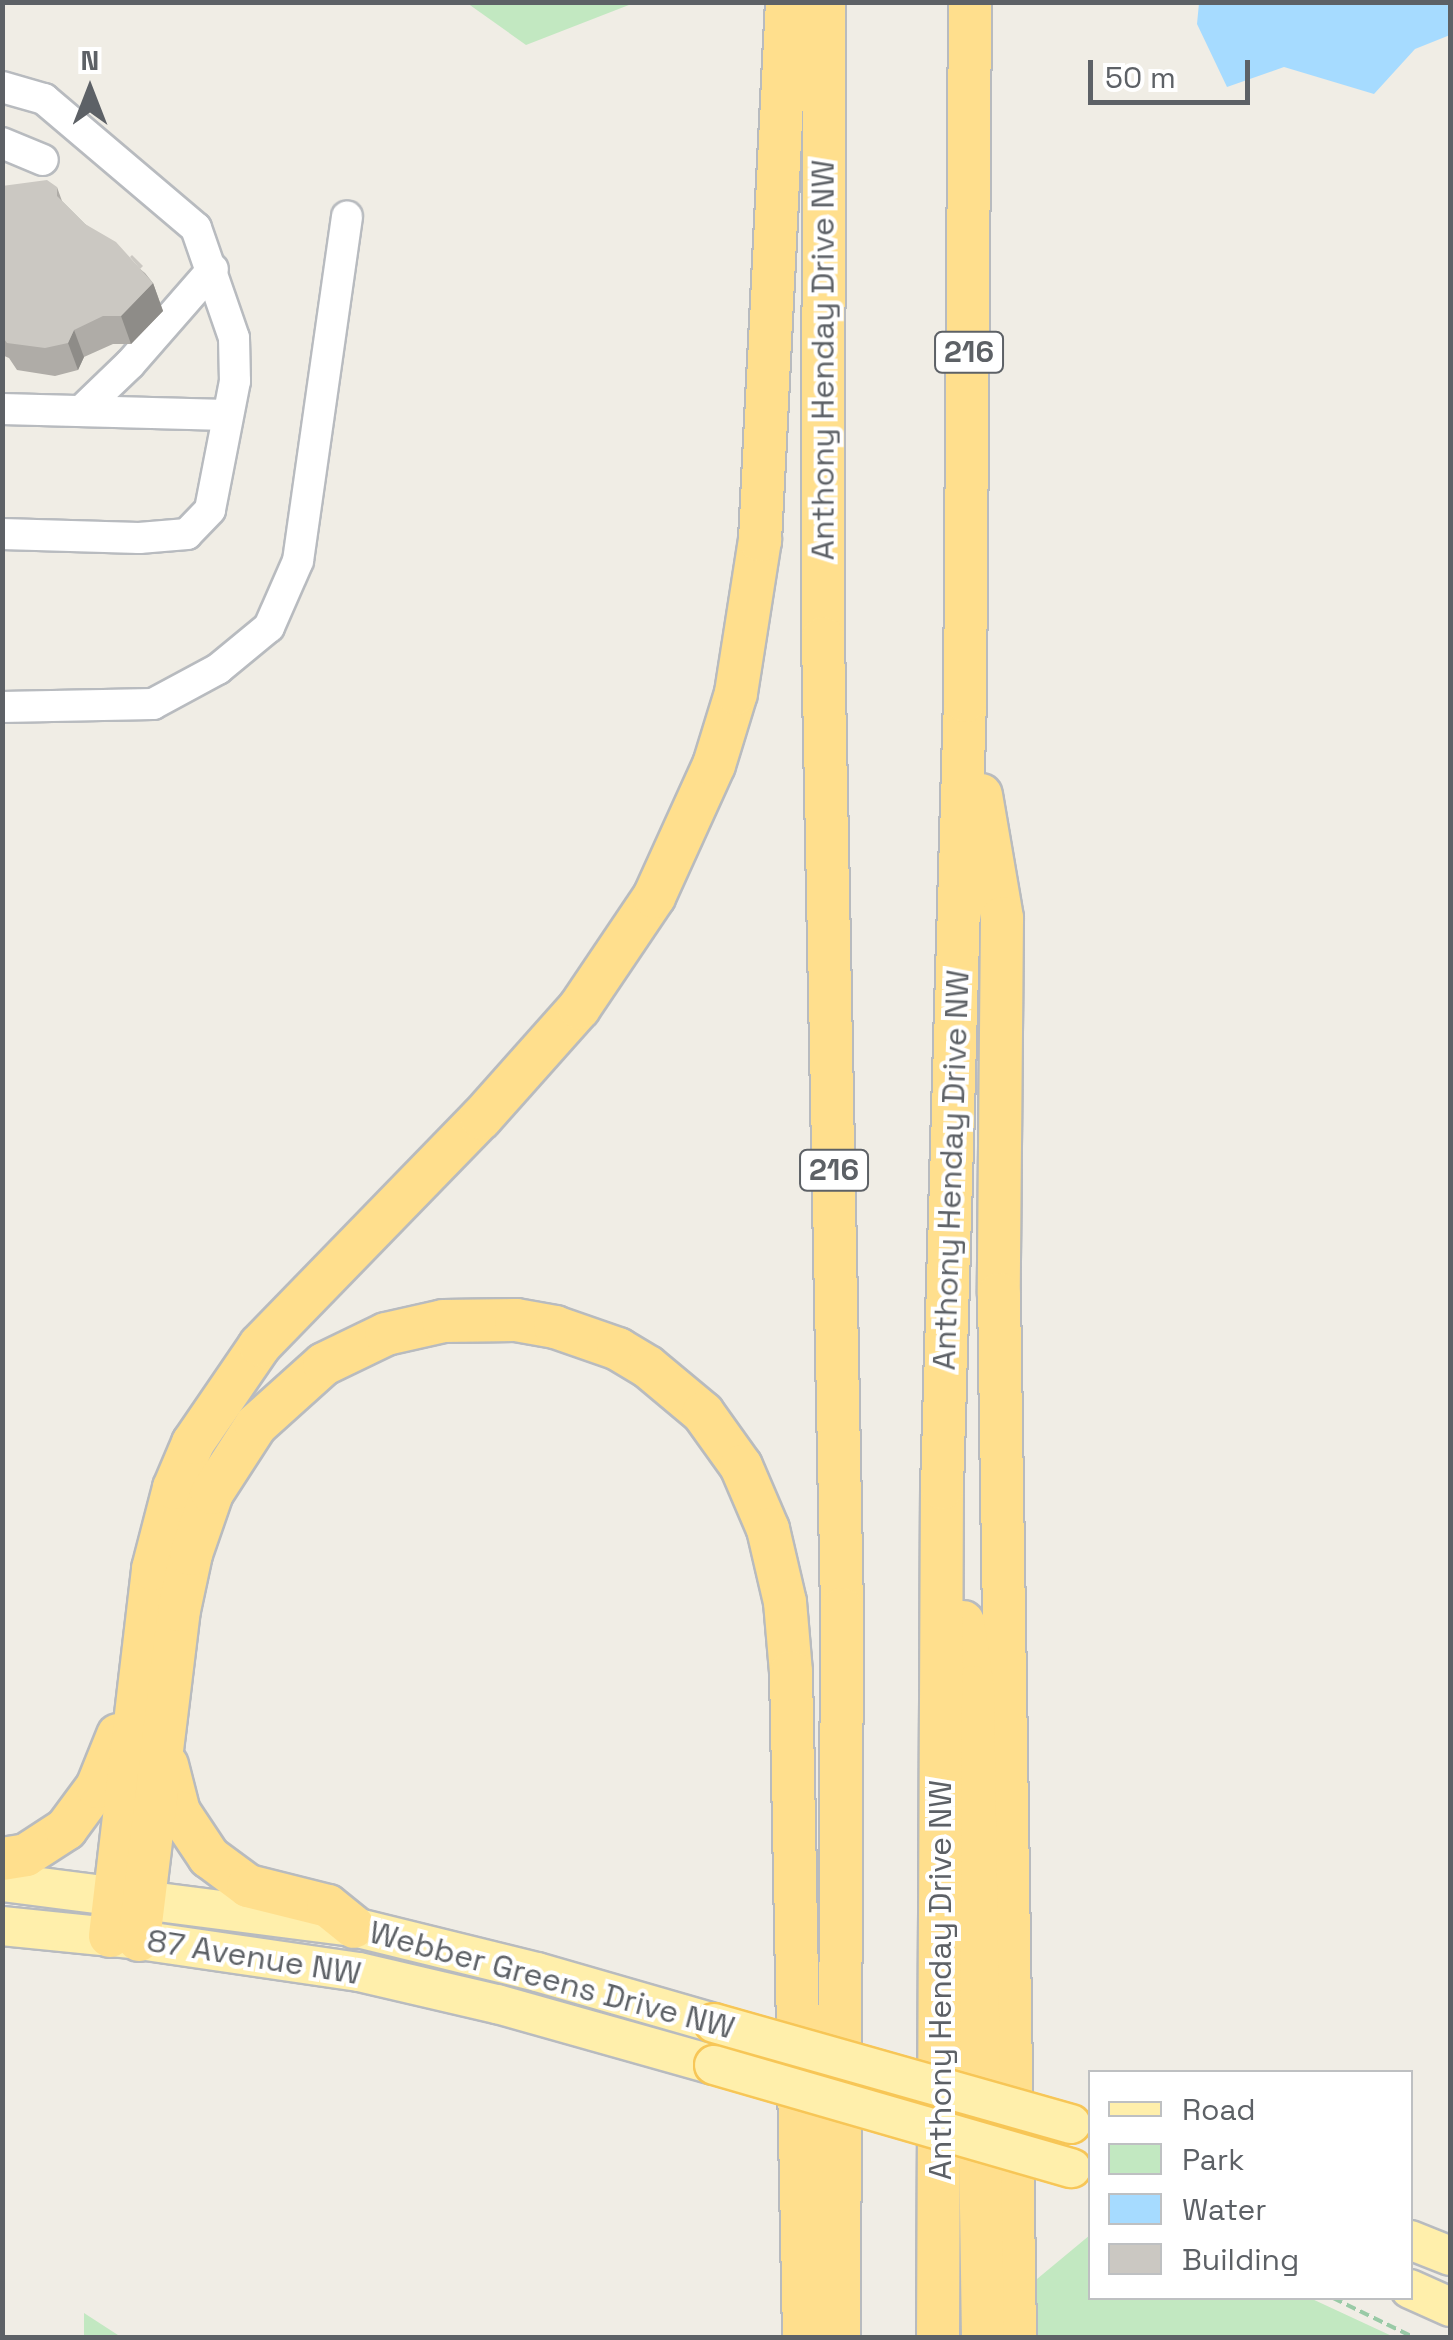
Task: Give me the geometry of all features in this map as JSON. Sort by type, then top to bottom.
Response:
[{"type":"highway","points":[[127,1917],[140,1658],[152,1569],[170,1500],[194,1443],[223,1394],[307,1293],[481,1118],[579,1008],[654,897],[703,795],[736,693],[760,540],[787,2]]},
{"type":"highway","name":"Anthony Henday Drive NW","points":[[824,2],[823,638],[842,1609],[839,2338]]},
{"type":"highway","name":"Anthony Henday Drive NW","points":[[938,2338],[942,1488],[965,700],[970,2]]},
{"type":"highway","points":[[965,700],[1002,918],[998,1294],[1015,2338]]},
{"type":"highway","points":[[127,1917],[164,1730],[185,1580],[212,1494],[256,1424],[324,1364],[386,1334],[443,1320],[516,1320],[555,1327],[618,1349],[648,1366],[703,1413],[724,1438],[757,1496],[785,1602],[791,1672],[804,2338]]},
{"type":"highway","points":[[942,1488],[973,1687],[983,2338]]},
{"type":"highway","points":[[2,1859],[26,1856],[55,1839],[89,1802],[112,1756],[140,1658]]},
{"type":"highway","points":[[164,1730],[179,1812],[210,1857],[248,1886],[328,1906],[354,1927]]},
{"type":"main road","name":"Webber Greens Drive NW","points":[[2,1882],[127,1917]]},
{"type":"main road","name":"Webber Greens Drive NW","points":[[2,1926],[127,1917],[354,1927],[520,1968],[1081,2127]]},
{"type":"main road","name":"87 Avenue NW","points":[[127,1917],[292,1960],[430,1986],[1081,2171]]},
{"type":"main road","points":[[1413,2241],[1450,2256]]},
{"type":"main road","points":[[1413,2290],[1450,2307]]},
{"type":"lane","points":[[2,87],[44,100],[196,228],[234,338],[235,381],[210,510],[188,534],[139,538],[2,534]]},
{"type":"lane","points":[[2,142],[43,160]]},
{"type":"lane","points":[[2,706],[152,704],[218,670],[269,628],[298,561],[347,216]]},
{"type":"lane","points":[[81,411],[130,364],[213,270]]},
{"type":"lane","points":[[2,410],[227,416]]},
{"type":"path","points":[[1338,2300],[1415,2338]]},
{"type":"green space","points":[[467,3],[634,3],[526,45]]},
{"type":"green space","points":[[1088,2237],[1088,2300],[1314,2300],[1394,2337],[966,2338]]},
{"type":"green space","points":[[84,2313],[121,2337],[84,2337]]},
{"type":"water","points":[[1199,3],[1450,3],[1450,35],[1415,49],[1374,94],[1284,67],[1227,87],[1197,24]]},
{"type":"building","points":[[47,180],[85,224],[116,242],[153,283],[121,316],[103,316],[74,330],[68,343],[45,348],[7,343],[2,336],[2,186]]}]
